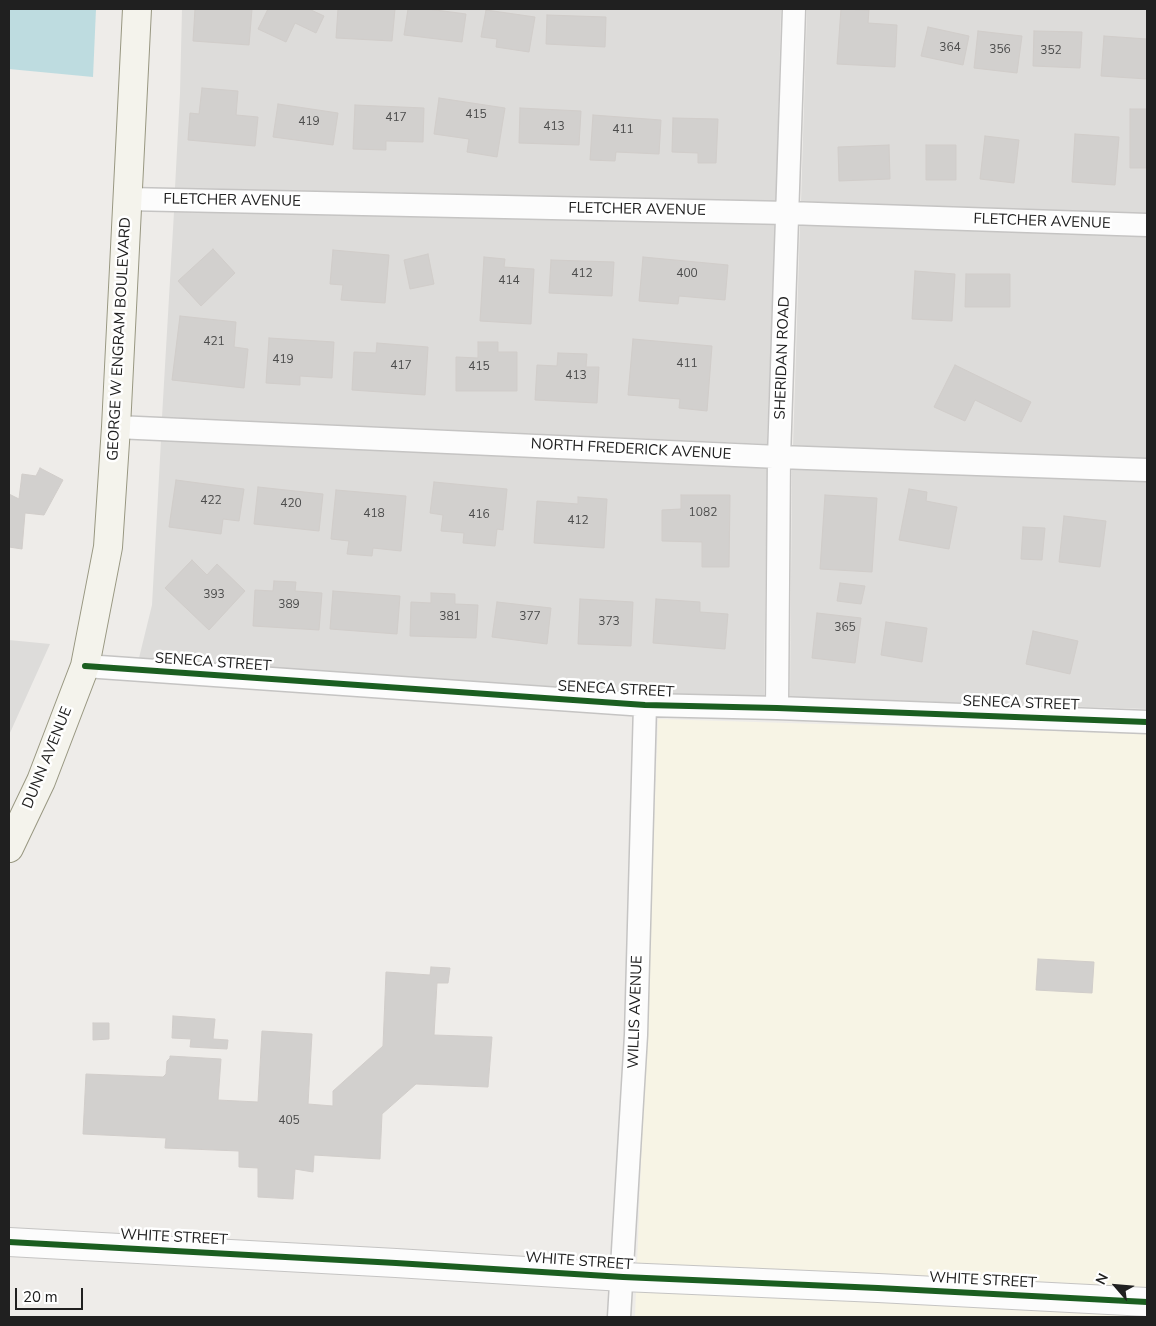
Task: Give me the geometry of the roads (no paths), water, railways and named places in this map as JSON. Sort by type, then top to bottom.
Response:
[{"type":"main road","name":"GEORGE W ENGRAM BOULEVARD","points":[[85,666],[108,547],[116,427],[136,9]]},
{"type":"main road","name":"DUNN AVENUE","points":[[9,848],[40,781],[85,666]]},
{"type":"street","name":"SHERIDAN ROAD","points":[[777,708],[780,457],[794,9]]},
{"type":"street","name":"FLETCHER AVENUE","points":[[127,199],[788,213],[1147,225]]},
{"type":"street","name":"NORTH FREDERICK AVENUE","points":[[116,427],[780,457],[1147,470]]},
{"type":"street","name":"SENECA STREET","points":[[85,666],[645,705],[1147,722]]},
{"type":"street","name":"WILLIS AVENUE","points":[[619,1317],[636,1035],[645,705]]},
{"type":"street","name":"WHITE STREET","points":[[9,1242],[622,1277],[887,1288],[1147,1302]]},
{"type":"water","points":[[9,9],[96,9],[93,77],[9,69]]}]
